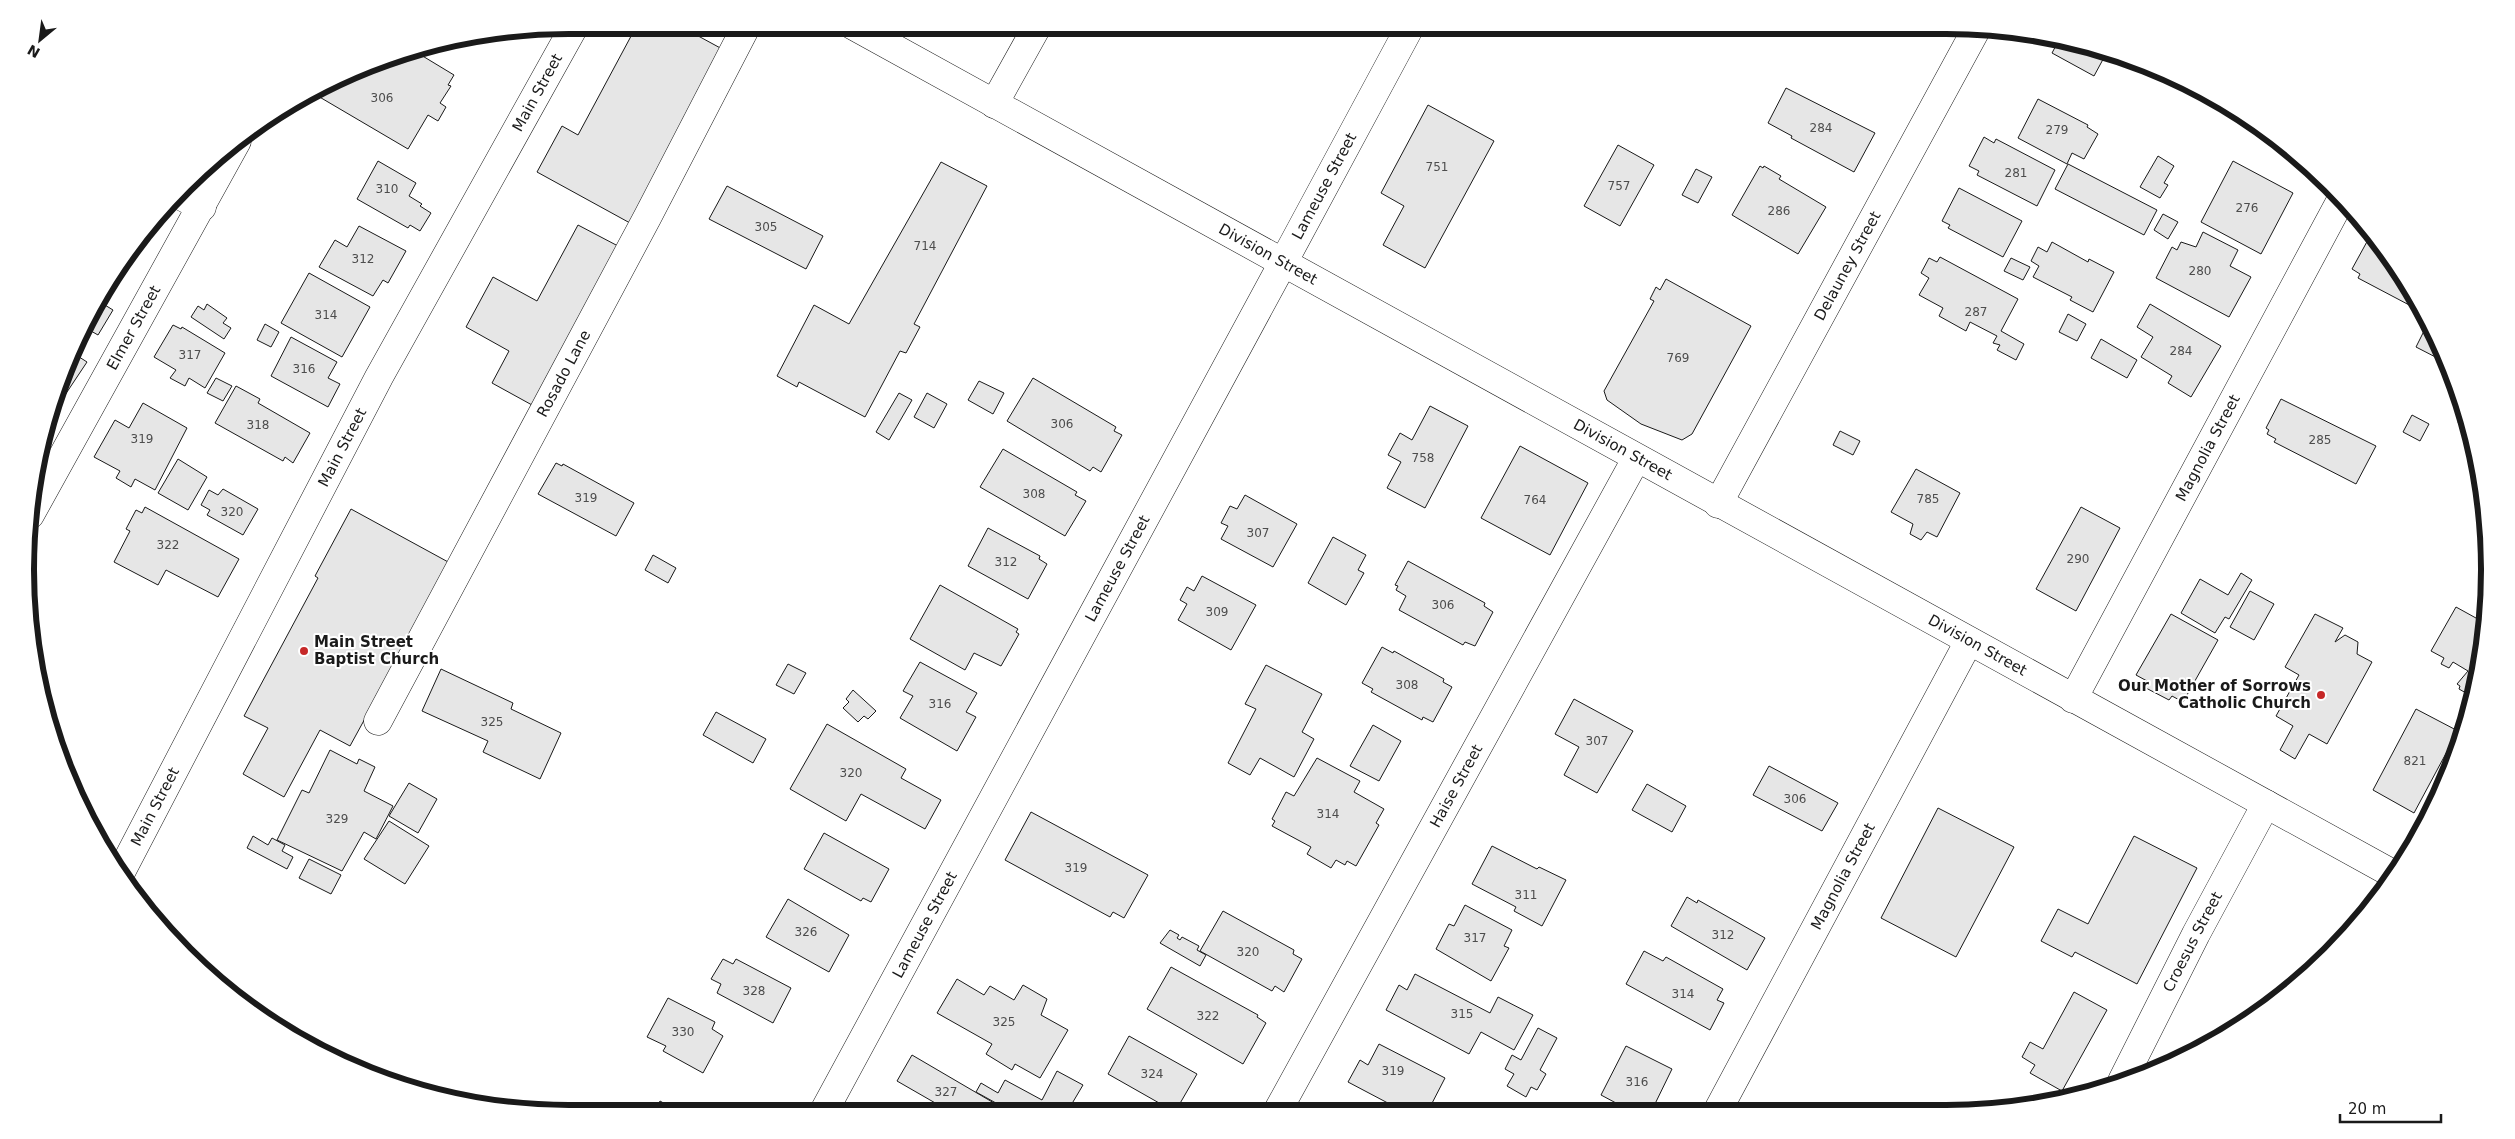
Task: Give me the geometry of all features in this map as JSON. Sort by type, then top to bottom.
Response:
[{"type":"street","name":"Main Street","points":[[124,867],[379,377],[570,34]]},
{"type":"street","name":"Rosado Lane","points":[[378,721],[742,34]]},
{"type":"street","name":"Division Street","points":[[868,34],[1284,261],[1636,459],[2388,871]]},
{"type":"street","points":[[994,104],[1033,34]]},
{"type":"street","name":"Lameuse Street","points":[[827,1105],[1406,34]]},
{"type":"street","name":"Delauney Street","points":[[1718,504],[1973,35]]},
{"type":"street","name":"Elmer Street","points":[[38,501],[229,156]]},
{"type":"street","points":[[184,198],[202,207]]},
{"type":"street","name":"Magnolia Street","points":[[2073,699],[2338,206]]},
{"type":"street","name":"Haise Street","points":[[1281,1105],[1636,459]]},
{"type":"street","name":"Magnolia Street","points":[[1721,1105],[1969,641]]},
{"type":"street","name":"Croesus Street","points":[[2126,1074],[2196,934],[2266,804]]},
{"type":"building","points":[[632,34],[695,34],[724,50],[630,223],[537,172],[562,126],[578,135]]},
{"type":"building","points":[[2056,45],[2104,58],[2094,76],[2052,53]]},
{"type":"building","points":[[421,55],[454,75],[448,85],[451,86],[440,103],[446,107],[438,121],[428,115],[408,149],[319,97],[364,75]]},
{"type":"building","points":[[1786,88],[1875,133],[1854,172],[1791,138],[1792,136],[1768,123]]},
{"type":"building","points":[[2038,99],[2088,125],[2087,127],[2098,134],[2084,159],[2072,153],[2067,164],[2018,138]]},
{"type":"building","points":[[1428,105],[1494,141],[1425,268],[1383,245],[1404,206],[1381,193]]},
{"type":"building","points":[[1984,137],[1994,143],[1996,139],[2055,170],[2037,206],[1977,175],[1979,171],[1969,166]]},
{"type":"building","points":[[1618,145],[1654,165],[1620,226],[1584,206]]},
{"type":"building","points":[[2158,156],[2174,166],[2164,183],[2168,185],[2160,198],[2140,187]]},
{"type":"building","points":[[378,161],[416,183],[409,196],[422,204],[420,206],[431,213],[420,231],[410,225],[408,228],[357,199]]},
{"type":"building","points":[[2233,161],[2293,193],[2261,254],[2201,222]]},
{"type":"building","points":[[941,162],[987,186],[914,324],[920,327],[906,353],[900,351],[865,417],[799,382],[797,387],[777,376],[814,305],[849,324]]},
{"type":"building","points":[[2068,164],[2157,210],[2144,235],[2055,189]]},
{"type":"building","points":[[1760,166],[1763,168],[1764,166],[1781,176],[1779,179],[1826,207],[1798,254],[1732,215]]},
{"type":"building","points":[[1696,169],[1712,177],[1698,203],[1682,195]]},
{"type":"building","points":[[727,186],[823,236],[806,269],[709,219]]},
{"type":"building","points":[[1959,188],[2022,221],[2003,257],[1948,228],[1950,225],[1942,221]]},
{"type":"building","points":[[2163,214],[2178,222],[2168,239],[2154,230]]},
{"type":"building","points":[[578,225],[618,246],[532,405],[492,383],[509,351],[466,327],[493,277],[537,301]]},
{"type":"building","points":[[359,226],[406,251],[388,283],[383,280],[373,296],[319,267],[335,240],[347,247]]},
{"type":"building","points":[[2203,232],[2238,250],[2230,266],[2251,277],[2229,317],[2156,278],[2172,247],[2177,250],[2181,242],[2196,247]]},
{"type":"building","points":[[2368,240],[2391,272],[2411,306],[2358,278],[2360,274],[2352,269]]},
{"type":"building","points":[[2052,242],[2088,262],[2089,259],[2114,272],[2093,312],[2070,300],[2072,297],[2033,277],[2039,266],[2031,261],[2038,247],[2047,252]]},
{"type":"building","points":[[1940,257],[2018,299],[2001,331],[2024,344],[2016,360],[1997,350],[2000,345],[1993,343],[1997,336],[1970,322],[1966,331],[1939,316],[1943,308],[1919,295],[1929,278],[1921,273],[1929,258],[1937,262]]},
{"type":"building","points":[[2011,258],[2030,267],[2023,280],[2004,271]]},
{"type":"building","points":[[309,273],[370,307],[342,357],[281,323]]},
{"type":"building","points":[[1666,279],[1751,326],[1692,434],[1682,440],[1641,424],[1607,400],[1604,391],[1654,301],[1650,299],[1656,287],[1660,290]]},
{"type":"building","points":[[207,304],[227,318],[223,323],[231,328],[224,339],[191,317],[198,306],[204,310]]},
{"type":"building","points":[[2150,304],[2221,346],[2191,397],[2168,383],[2172,376],[2141,357],[2153,337],[2137,327]]},
{"type":"building","points":[[104,305],[113,310],[98,335],[90,331]]},
{"type":"building","points":[[2068,314],[2086,324],[2077,341],[2059,332]]},
{"type":"building","points":[[265,324],[279,332],[271,347],[257,340]]},
{"type":"building","points":[[173,325],[181,329],[182,327],[225,353],[205,388],[189,378],[185,386],[170,378],[176,370],[154,357]]},
{"type":"building","points":[[2424,330],[2437,358],[2416,347]]},
{"type":"building","points":[[291,337],[337,362],[328,378],[340,384],[328,407],[271,376]]},
{"type":"building","points":[[2101,339],[2137,360],[2127,378],[2091,358]]},
{"type":"building","points":[[78,356],[87,362],[62,397]]},
{"type":"building","points":[[216,378],[232,386],[223,401],[207,393]]},
{"type":"building","points":[[1033,378],[1116,427],[1114,431],[1122,435],[1101,472],[1093,467],[1090,471],[1007,421]]},
{"type":"building","points":[[979,381],[1004,393],[993,414],[968,400]]},
{"type":"building","points":[[236,386],[260,399],[258,403],[310,433],[293,463],[285,457],[283,461],[215,423]]},
{"type":"building","points":[[899,393],[912,400],[889,440],[876,432]]},
{"type":"building","points":[[927,393],[947,404],[934,428],[914,417]]},
{"type":"building","points":[[2281,399],[2376,446],[2356,484],[2274,442],[2276,439],[2267,434],[2269,430],[2266,428]]},
{"type":"building","points":[[143,403],[187,428],[155,490],[135,479],[131,487],[116,478],[120,471],[94,457],[115,420],[129,428]]},
{"type":"building","points":[[1430,406],[1468,426],[1425,508],[1387,488],[1401,462],[1388,455],[1400,433],[1412,440]]},
{"type":"building","points":[[2412,415],[2429,424],[2420,441],[2403,432]]},
{"type":"building","points":[[1840,431],[1860,441],[1853,455],[1833,445]]},
{"type":"building","points":[[1520,446],[1588,483],[1550,555],[1481,518]]},
{"type":"building","points":[[1003,449],[1077,492],[1075,495],[1086,501],[1065,536],[980,487]]},
{"type":"building","points":[[178,459],[207,477],[188,510],[158,493]]},
{"type":"building","points":[[556,463],[562,466],[563,464],[634,503],[616,536],[538,494]]},
{"type":"building","points":[[1916,469],[1960,493],[1937,537],[1927,532],[1921,540],[1910,534],[1913,524],[1891,512]]},
{"type":"building","points":[[223,489],[258,509],[243,535],[207,515],[210,510],[201,505],[209,490],[218,495]]},
{"type":"building","points":[[1245,495],[1297,524],[1273,567],[1221,539],[1228,526],[1221,523],[1230,506],[1237,509]]},
{"type":"building","points":[[145,507],[239,559],[218,597],[166,570],[158,585],[114,562],[130,531],[126,529],[136,510],[142,513]]},
{"type":"building","points":[[2081,507],[2120,528],[2076,611],[2036,589]]},
{"type":"building","points":[[351,509],[450,563],[350,746],[320,730],[284,797],[243,774],[268,728],[244,716],[318,578],[315,576]]},
{"type":"building","points":[[988,528],[1040,556],[1039,559],[1047,564],[1028,599],[968,566]]},
{"type":"building","points":[[1333,537],[1366,555],[1358,570],[1364,573],[1346,605],[1308,583]]},
{"type":"building","points":[[653,555],[676,568],[668,583],[645,570]]},
{"type":"building","points":[[1408,561],[1485,603],[1484,606],[1493,612],[1475,646],[1465,642],[1463,645],[1399,610],[1406,596],[1396,590],[1398,586],[1395,585]]},
{"type":"building","points":[[2241,573],[2252,580],[2229,619],[2225,617],[2215,633],[2181,613],[2200,579],[2228,595]]},
{"type":"building","points":[[1202,576],[1256,605],[1231,650],[1178,620],[1187,604],[1180,600],[1187,587],[1194,591]]},
{"type":"building","points":[[940,585],[1018,629],[1016,632],[1019,634],[1001,666],[974,653],[965,670],[910,639]]},
{"type":"building","points":[[2250,591],[2274,604],[2254,640],[2230,627]]},
{"type":"building","points":[[2456,607],[2479,620],[2466,693],[2459,689],[2460,686],[2457,684],[2468,671],[2453,662],[2449,668],[2441,664],[2444,658],[2431,651]]},
{"type":"building","points":[[2171,614],[2218,640],[2183,702],[2172,696],[2169,700],[2144,687],[2147,681],[2136,675]]},
{"type":"building","name":"Our Mother of Sorrows Catholic Church","points":[[2315,614],[2343,628],[2335,642],[2345,635],[2358,642],[2357,654],[2372,662],[2327,744],[2309,734],[2295,759],[2280,750],[2293,726],[2276,716],[2299,675],[2285,667]]},
{"type":"building","points":[[1382,647],[1393,653],[1394,651],[1444,679],[1443,682],[1452,687],[1433,722],[1423,717],[1422,720],[1371,692],[1373,689],[1362,683]]},
{"type":"building","points":[[920,662],[977,693],[966,712],[976,717],[957,751],[900,718],[913,696],[903,691]]},
{"type":"building","points":[[788,664],[806,673],[794,694],[776,685]]},
{"type":"building","points":[[1266,665],[1322,694],[1302,732],[1314,739],[1294,777],[1260,758],[1250,775],[1228,763],[1256,709],[1245,704]]},
{"type":"building","points":[[441,669],[513,703],[511,709],[561,733],[540,779],[483,752],[488,741],[422,711]]},
{"type":"building","points":[[853,690],[876,711],[868,719],[864,716],[858,722],[843,708],[849,702],[846,699]]},
{"type":"building","points":[[1574,699],[1633,731],[1597,793],[1564,775],[1579,747],[1555,734]]},
{"type":"building","points":[[2416,709],[2456,730],[2454,738],[2414,813],[2373,790]]},
{"type":"building","points":[[716,712],[766,739],[753,763],[703,735]]},
{"type":"building","points":[[827,724],[906,769],[901,778],[941,800],[925,829],[861,794],[846,821],[790,789]]},
{"type":"building","points":[[1373,725],[1401,741],[1379,781],[1350,766]]},
{"type":"building","points":[[330,750],[357,764],[359,759],[375,767],[364,791],[393,806],[376,839],[364,832],[342,871],[277,840],[302,790],[309,793]]},
{"type":"building","points":[[1317,758],[1360,781],[1354,792],[1384,809],[1376,823],[1379,825],[1356,866],[1347,861],[1345,865],[1336,860],[1331,868],[1307,854],[1311,847],[1272,826],[1275,821],[1272,819],[1286,792],[1294,796]]},
{"type":"building","points":[[1769,766],[1838,803],[1822,831],[1753,795]]},
{"type":"building","points":[[409,783],[437,799],[418,833],[389,816]]},
{"type":"building","points":[[1647,784],[1686,806],[1672,832],[1632,810]]},
{"type":"building","points":[[1938,808],[2014,847],[1956,957],[1881,918]]},
{"type":"building","points":[[1031,812],[1148,875],[1124,918],[1113,912],[1110,917],[1005,860]]},
{"type":"building","points":[[389,821],[429,846],[405,884],[364,859]]},
{"type":"building","points":[[824,833],[889,869],[871,902],[863,898],[861,901],[804,869]]},
{"type":"building","points":[[253,836],[268,845],[272,838],[285,845],[282,851],[293,857],[287,869],[247,848]]},
{"type":"building","points":[[2134,836],[2197,868],[2137,984],[2075,952],[2072,957],[2041,941],[2058,909],[2088,924]]},
{"type":"building","points":[[1492,846],[1537,869],[1539,867],[1566,880],[1542,926],[1514,911],[1516,907],[1472,884]]},
{"type":"building","points":[[309,859],[341,875],[331,894],[299,878]]},
{"type":"building","points":[[1687,897],[1697,903],[1698,900],[1765,938],[1747,970],[1671,926]]},
{"type":"building","points":[[788,899],[849,935],[829,972],[766,937]]},
{"type":"building","points":[[1465,905],[1512,930],[1504,946],[1509,948],[1491,981],[1436,949],[1449,924],[1454,926]]},
{"type":"building","points":[[1223,911],[1294,950],[1293,954],[1302,959],[1284,992],[1275,986],[1272,991],[1200,951]]},
{"type":"building","points":[[1170,930],[1179,935],[1177,938],[1180,940],[1182,937],[1199,946],[1197,950],[1206,955],[1200,966],[1160,943]]},
{"type":"building","points":[[1644,951],[1663,961],[1666,957],[1723,989],[1717,1000],[1724,1003],[1710,1030],[1626,984]]},
{"type":"building","points":[[723,959],[733,964],[736,959],[791,988],[773,1023],[717,993],[721,984],[711,979]]},
{"type":"building","points":[[1171,967],[1258,1015],[1257,1017],[1266,1023],[1243,1064],[1147,1009]]},
{"type":"building","points":[[1415,974],[1490,1013],[1498,997],[1533,1015],[1514,1050],[1481,1032],[1469,1054],[1386,1010],[1399,985],[1407,990]]},
{"type":"building","points":[[957,979],[984,995],[990,986],[1014,1000],[1023,985],[1047,999],[1041,1015],[1068,1030],[1040,1078],[1015,1064],[1012,1070],[986,1054],[992,1044],[937,1013]]},
{"type":"building","points":[[2074,992],[2107,1010],[2062,1091],[2030,1073],[2035,1065],[2022,1057],[2030,1042],[2043,1049]]},
{"type":"building","points":[[668,998],[715,1022],[712,1029],[723,1036],[703,1073],[663,1051],[666,1046],[647,1037]]},
{"type":"building","points":[[1538,1028],[1557,1038],[1540,1070],[1546,1074],[1537,1090],[1531,1087],[1526,1097],[1507,1086],[1514,1074],[1505,1069],[1512,1055],[1521,1060]]},
{"type":"building","points":[[1129,1036],[1197,1074],[1179,1105],[1163,1105],[1108,1074]]},
{"type":"building","points":[[1379,1044],[1445,1078],[1431,1105],[1392,1105],[1348,1082],[1360,1060],[1368,1065]]},
{"type":"building","points":[[1626,1046],[1672,1069],[1654,1105],[1620,1105],[1601,1095]]},
{"type":"building","points":[[912,1055],[994,1103],[993,1105],[936,1105],[897,1081]]},
{"type":"building","points":[[1057,1071],[1083,1085],[1071,1105],[1000,1105],[976,1092],[981,1083],[998,1093],[1005,1080],[1042,1100]]},
{"type":"building","points":[[660,1101],[667,1105],[658,1105]]},
{"type":"place","name":"Main Street Baptist Church","points":[[304,651]]},
{"type":"place","name":"Our Mother of Sorrows Catholic Church","points":[[2321,695]]}]
